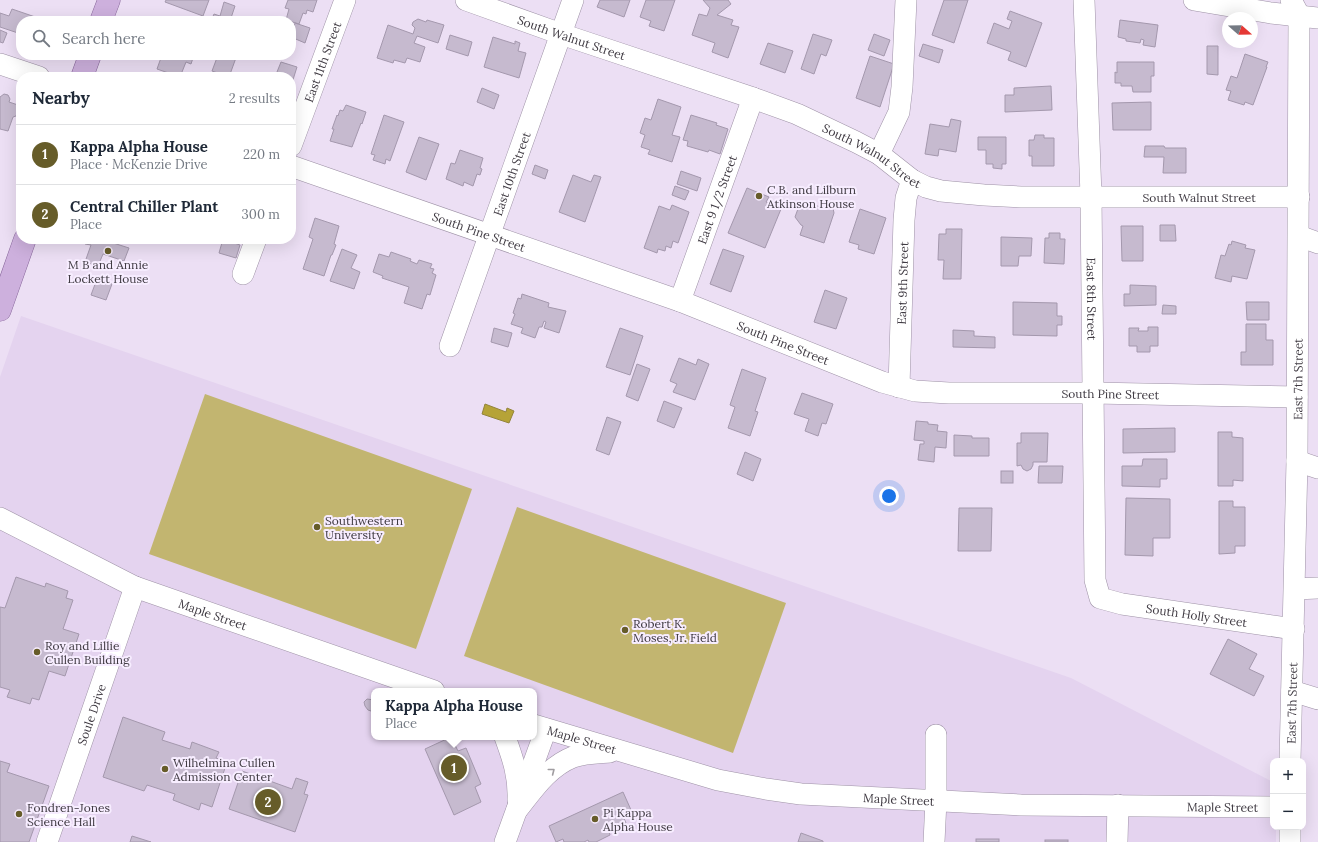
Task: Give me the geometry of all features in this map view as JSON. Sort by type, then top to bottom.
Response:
[{"type":"main road","points":[[104,16],[109,0]]},
{"type":"main road","points":[[84,72],[88,60]]},
{"type":"main road","points":[[0,310],[23,244]]},
{"type":"street","name":"East 11th Street","points":[[296,132],[345,0]]},
{"type":"street","name":"South Walnut Street","points":[[466,0],[561,34],[753,98],[803,117],[879,154],[912,180],[926,187],[941,191],[1021,197],[1299,197]]},
{"type":"street","name":"East 10th Street","points":[[450,346],[573,0]]},
{"type":"street","points":[[879,154],[894,126],[899,112],[902,87],[906,0]]},
{"type":"street","name":"East 8th Street","points":[[1084,0],[1091,196],[1095,580],[1100,598]]},
{"type":"street","points":[[1194,0],[1271,13],[1303,11]]},
{"type":"street","name":"East 7th Street","points":[[1290,758],[1295,589],[1297,397],[1308,239],[1299,197],[1303,11]]},
{"type":"street","points":[[0,64],[24,72]]},
{"type":"street","name":"East 9 1/2 Street","points":[[680,301],[753,98]]},
{"type":"street","name":"South Pine Street","points":[[296,168],[680,301],[875,379],[899,387],[949,393],[1093,393],[1297,397]]},
{"type":"street","name":"East 9th Street","points":[[899,387],[904,220],[906,198],[912,180]]},
{"type":"street","points":[[243,274],[254,244]]},
{"type":"street","points":[[1297,462],[1318,468]]},
{"type":"street","name":"Maple Street","points":[[0,518],[135,587],[425,688]]},
{"type":"street","name":"Soule Drive","points":[[47,842],[135,587]]},
{"type":"street","points":[[1295,589],[1318,588]]},
{"type":"street","name":"South Holly Street","points":[[1100,598],[1122,604],[1294,629]]},
{"type":"street","points":[[1292,691],[1318,699]]},
{"type":"street","points":[[537,738],[540,727]]},
{"type":"street","name":"Maple Street","points":[[540,727],[718,780],[801,794],[936,802],[1021,805],[1270,807]]},
{"type":"street","points":[[934,842],[936,802],[936,735]]},
{"type":"street","points":[[506,740],[515,766],[518,789],[517,810]]},
{"type":"street","points":[[505,842],[517,810],[536,740]]},
{"type":"street","points":[[517,810],[541,779],[566,761],[588,753],[618,751]]},
{"type":"street","points":[[1117,842],[1118,805]]},
{"type":"street","points":[[1290,830],[1290,842]]},
{"type":"shaded area","name":"Southwestern University","points":[[21,316],[1071,678],[1270,780],[1270,830],[1276,830],[1276,842],[0,842],[0,377]]},
{"type":"shaded area","points":[[205,394],[472,489],[416,649],[149,554]]},
{"type":"shaded area","points":[[485,404],[506,412],[507,408],[514,411],[509,423],[482,414]]},
{"type":"shaded area","name":"Robert K. Moses, Jr. Field","points":[[517,507],[786,603],[733,753],[464,656]]},
{"type":"building","points":[[166,0],[209,0],[203,16],[165,2]]},
{"type":"building","points":[[288,0],[317,0],[313,12],[307,10],[306,14],[303,13],[299,24],[296,23],[296,16],[287,16],[289,9],[285,8]]},
{"type":"building","points":[[600,0],[630,0],[624,17],[597,7]]},
{"type":"building","points":[[646,0],[675,0],[664,31],[649,26],[651,21],[640,17]]},
{"type":"building","points":[[703,0],[728,0],[731,4],[717,15],[733,20],[731,25],[739,27],[728,58],[712,52],[715,43],[692,35],[699,14],[707,16],[710,8]]},
{"type":"building","points":[[944,0],[968,0],[954,43],[932,35]]},
{"type":"building","points":[[224,2],[235,6],[232,16],[220,16]]},
{"type":"building","points":[[12,9],[32,16],[16,16],[16,32],[0,27],[0,13],[9,16]]},
{"type":"building","points":[[1010,11],[1042,23],[1026,67],[1008,60],[1011,52],[987,43],[994,23],[1009,29],[1012,21],[1007,19]]},
{"type":"building","points":[[418,19],[444,25],[438,43],[417,36],[414,43],[425,47],[420,62],[407,58],[405,63],[394,60],[393,63],[377,58],[388,25],[413,34],[415,28],[412,25],[413,22]]},
{"type":"building","points":[[1120,20],[1158,25],[1155,47],[1143,45],[1144,40],[1141,39],[1140,43],[1126,41],[1126,39],[1118,37]]},
{"type":"building","points":[[296,23],[310,28],[305,43],[296,39]]},
{"type":"building","points":[[0,30],[7,33],[3,43],[0,42]]},
{"type":"building","points":[[813,34],[832,40],[826,56],[821,54],[814,74],[801,69]]},
{"type":"building","points":[[874,34],[890,40],[884,56],[868,50]]},
{"type":"building","points":[[450,35],[472,42],[468,56],[446,49]]},
{"type":"building","points":[[493,37],[515,44],[515,41],[520,43],[518,51],[526,53],[519,78],[484,67]]},
{"type":"building","points":[[768,43],[793,51],[785,73],[760,64]]},
{"type":"building","points":[[923,44],[943,50],[939,63],[919,56]]},
{"type":"building","points":[[1207,46],[1218,46],[1218,75],[1207,74]]},
{"type":"building","points":[[1245,54],[1268,62],[1253,105],[1245,102],[1244,105],[1228,100],[1231,91],[1226,90],[1231,76],[1237,78]]},
{"type":"building","points":[[870,56],[894,64],[880,107],[856,98]]},
{"type":"building","points":[[160,60],[192,60],[191,64],[186,62],[182,72],[166,72],[157,69]]},
{"type":"building","points":[[216,60],[235,60],[231,72],[212,71]]},
{"type":"building","points":[[281,62],[297,67],[295,72],[277,72]]},
{"type":"building","points":[[1117,62],[1154,62],[1154,76],[1151,76],[1151,92],[1133,92],[1132,86],[1121,86],[1121,83],[1115,83]]},
{"type":"building","points":[[1051,86],[1052,110],[1005,112],[1005,95],[1014,95],[1014,88]]},
{"type":"building","points":[[482,88],[499,95],[494,109],[477,102]]},
{"type":"building","points":[[4,94],[8,95],[10,99],[9,102],[16,104],[16,116],[13,117],[8,131],[0,129],[0,97]]},
{"type":"building","points":[[658,99],[681,107],[672,135],[680,137],[672,162],[648,154],[650,150],[641,147],[645,135],[640,133],[645,118],[651,120]]},
{"type":"building","points":[[1151,102],[1151,130],[1113,130],[1112,103]]},
{"type":"building","points":[[346,105],[366,112],[352,147],[330,141],[337,115],[338,116],[340,110],[343,111]]},
{"type":"building","points":[[384,115],[404,122],[390,161],[386,159],[385,164],[373,160],[375,155],[371,154]]},
{"type":"building","points":[[691,115],[717,123],[716,125],[728,129],[720,154],[709,150],[708,152],[687,146],[688,141],[683,140]]},
{"type":"building","points":[[951,119],[961,121],[956,152],[939,149],[938,156],[925,154],[930,124],[949,127]]},
{"type":"building","points":[[1035,135],[1044,135],[1044,138],[1054,138],[1054,166],[1032,166],[1032,156],[1029,156],[1029,140],[1034,140]]},
{"type":"building","points":[[419,137],[439,144],[426,180],[406,172]]},
{"type":"building","points":[[978,137],[1006,137],[1006,164],[1002,164],[1002,169],[993,168],[993,164],[986,164],[986,150],[978,150]]},
{"type":"building","points":[[1145,146],[1186,148],[1186,173],[1163,173],[1164,157],[1144,157]]},
{"type":"building","points":[[460,150],[483,158],[480,168],[482,169],[480,175],[477,174],[473,186],[464,182],[463,186],[446,179],[451,163],[455,164]]},
{"type":"building","points":[[535,165],[548,170],[545,179],[532,174]]},
{"type":"building","points":[[681,171],[701,178],[697,191],[677,184]]},
{"type":"building","points":[[573,175],[591,182],[594,175],[601,177],[585,222],[559,212]]},
{"type":"building","points":[[675,186],[689,191],[685,200],[672,195]]},
{"type":"building","points":[[747,188],[769,197],[766,202],[781,209],[765,248],[728,233]]},
{"type":"building","points":[[808,203],[823,208],[833,208],[834,213],[824,243],[800,235],[803,226],[795,217],[799,206]]},
{"type":"building","points":[[672,205],[689,212],[678,243],[673,241],[671,248],[666,246],[665,251],[658,249],[657,253],[644,248],[659,206],[670,210]]},
{"type":"building","points":[[860,209],[886,218],[874,254],[858,249],[859,245],[849,242]]},
{"type":"building","points":[[315,218],[339,226],[334,244],[336,245],[324,276],[303,269],[313,239],[309,237]]},
{"type":"building","points":[[1160,225],[1175,225],[1176,241],[1160,241]]},
{"type":"building","points":[[1121,226],[1143,226],[1143,261],[1122,261]]},
{"type":"building","points":[[946,229],[962,229],[961,279],[943,279],[944,260],[938,260],[939,234],[946,234]]},
{"type":"building","points":[[1049,233],[1060,233],[1060,239],[1065,239],[1064,264],[1044,263],[1045,238],[1049,238]]},
{"type":"building","points":[[1001,237],[1032,238],[1031,256],[1019,256],[1018,266],[1001,266]]},
{"type":"building","points":[[1232,241],[1246,245],[1245,248],[1255,250],[1247,279],[1232,276],[1231,282],[1215,278],[1221,255],[1225,256],[1229,244],[1231,245]]},
{"type":"building","name":"M B and Annie Lockett House","points":[[85,244],[116,244],[129,248],[124,261],[103,254],[98,266],[85,262],[91,245]]},
{"type":"building","points":[[222,244],[240,245],[236,258],[219,253]]},
{"type":"building","points":[[342,249],[357,255],[351,268],[360,272],[354,289],[330,281]]},
{"type":"building","points":[[723,249],[744,256],[731,292],[710,284]]},
{"type":"building","points":[[391,252],[411,259],[410,261],[417,264],[419,260],[432,264],[430,268],[434,269],[432,273],[436,275],[430,295],[427,294],[422,309],[404,303],[409,287],[382,278],[383,276],[373,272],[379,254],[389,257]]},
{"type":"building","points":[[97,279],[112,284],[106,300],[91,295]]},
{"type":"building","points":[[1130,285],[1156,286],[1156,305],[1124,306],[1124,294],[1130,294]]},
{"type":"building","points":[[825,290],[847,298],[836,329],[814,322]]},
{"type":"building","points":[[522,294],[549,303],[548,307],[566,311],[559,333],[544,328],[546,322],[544,321],[542,327],[539,327],[535,338],[521,333],[523,328],[511,324],[515,314],[513,313],[518,298],[521,299]]},
{"type":"building","points":[[1013,302],[1057,303],[1057,316],[1062,316],[1062,325],[1057,325],[1057,336],[1013,335]]},
{"type":"building","points":[[1246,302],[1269,302],[1269,320],[1247,320]]},
{"type":"building","points":[[1163,305],[1176,306],[1176,314],[1162,314]]},
{"type":"building","points":[[1246,324],[1266,324],[1266,340],[1273,340],[1273,365],[1241,365],[1241,352],[1246,352]]},
{"type":"building","points":[[1148,327],[1158,327],[1158,346],[1150,346],[1150,352],[1137,352],[1137,346],[1129,346],[1129,328],[1139,328],[1138,331],[1148,331]]},
{"type":"building","points":[[494,328],[512,333],[508,347],[491,342]]},
{"type":"building","points":[[620,328],[643,336],[630,375],[606,367]]},
{"type":"building","points":[[953,330],[974,331],[974,336],[995,337],[995,348],[953,347]]},
{"type":"building","points":[[679,358],[696,365],[698,359],[709,364],[695,400],[673,392],[677,384],[670,381]]},
{"type":"building","points":[[637,364],[650,369],[638,401],[626,396]]},
{"type":"building","points":[[742,369],[766,378],[755,411],[758,412],[750,436],[728,428],[735,407],[730,405]]},
{"type":"building","points":[[802,393],[833,404],[826,424],[822,423],[818,436],[805,431],[809,419],[794,414]]},
{"type":"building","points":[[664,401],[682,408],[674,428],[657,421]]},
{"type":"building","points":[[607,417],[621,422],[609,455],[596,450]]},
{"type":"building","points":[[916,421],[938,425],[937,431],[947,432],[946,448],[935,447],[934,462],[918,460],[920,444],[924,444],[924,441],[914,440]]},
{"type":"building","points":[[1175,428],[1175,452],[1123,453],[1123,429]]},
{"type":"building","points":[[1218,432],[1232,432],[1232,437],[1243,438],[1243,481],[1233,480],[1233,486],[1218,486]]},
{"type":"building","points":[[1021,433],[1048,433],[1047,462],[1033,462],[1031,469],[1027,471],[1023,469],[1021,465],[1017,466],[1017,443],[1021,443]]},
{"type":"building","points":[[954,435],[972,436],[972,438],[989,438],[989,456],[954,456]]},
{"type":"building","points":[[745,452],[761,459],[753,481],[737,474]]},
{"type":"building","points":[[1143,459],[1167,459],[1167,479],[1160,479],[1160,487],[1122,486],[1122,466],[1142,466]]},
{"type":"building","points":[[1039,466],[1063,466],[1062,483],[1038,483]]},
{"type":"building","points":[[1001,471],[1013,471],[1013,483],[1001,483]]},
{"type":"building","points":[[1126,498],[1170,499],[1170,538],[1153,538],[1153,556],[1125,555]]},
{"type":"building","points":[[1219,501],[1233,501],[1233,507],[1245,507],[1245,546],[1235,546],[1235,553],[1219,554]]},
{"type":"building","points":[[959,508],[992,508],[991,551],[958,551]]},
{"type":"building","name":"Roy and Lillie Cullen Building","points":[[16,577],[45,587],[46,583],[68,591],[66,598],[73,600],[63,629],[79,634],[65,676],[49,671],[39,700],[32,698],[30,704],[7,697],[10,690],[0,687],[0,607],[5,608]]},
{"type":"building","points":[[1228,639],[1257,654],[1249,669],[1264,676],[1254,696],[1210,674]]},
{"type":"building","points":[[367,699],[371,700],[371,711],[368,710],[364,702]]},
{"type":"building","name":"Wilhelmina Cullen Admission Center","points":[[123,717],[165,732],[162,740],[190,749],[192,742],[219,752],[216,758],[227,762],[212,807],[201,803],[199,810],[173,800],[175,794],[147,785],[144,791],[103,777]]},
{"type":"building","points":[[444,740],[452,740],[458,751],[466,748],[481,784],[475,787],[481,802],[454,815],[425,749]]},
{"type":"building","name":"Fondren-Jones Science Hall","points":[[0,761],[10,764],[7,772],[49,786],[29,842],[0,842]]},
{"type":"building","points":[[242,771],[292,789],[296,778],[308,782],[304,794],[308,795],[295,832],[229,809]]},
{"type":"building","name":"Pi Kappa Alpha House","points":[[623,792],[631,810],[622,814],[626,823],[609,831],[610,835],[596,842],[589,842],[588,840],[584,842],[564,842],[563,839],[556,842],[549,826]]},
{"type":"building","points":[[801,833],[823,841],[823,842],[798,842]]},
{"type":"building","points":[[132,836],[151,842],[130,842]]},
{"type":"building","points":[[976,839],[999,839],[999,842],[976,842]]},
{"type":"building","points":[[1045,840],[1068,840],[1068,842],[1045,842]]},
{"type":"place","name":"C.B. and Lilburn Atkinson House","points":[[759,196]]},
{"type":"place","name":"M B and Annie Lockett House","points":[[108,251]]},
{"type":"place","name":"Southwestern University","points":[[317,527]]},
{"type":"place","name":"Robert K. Moses, Jr. Field","points":[[625,630]]},
{"type":"place","name":"Roy and Lillie Cullen Building","points":[[37,652]]},
{"type":"place","name":"Kappa Alpha House","points":[[454,768]]},
{"type":"place","name":"Wilhelmina Cullen Admission Center","points":[[165,769]]},
{"type":"place","name":"Central Chiller Plant","points":[[268,802]]},
{"type":"place","name":"Fondren-Jones Science Hall","points":[[19,814]]},
{"type":"place","name":"Pi Kappa Alpha House","points":[[595,819]]}]
